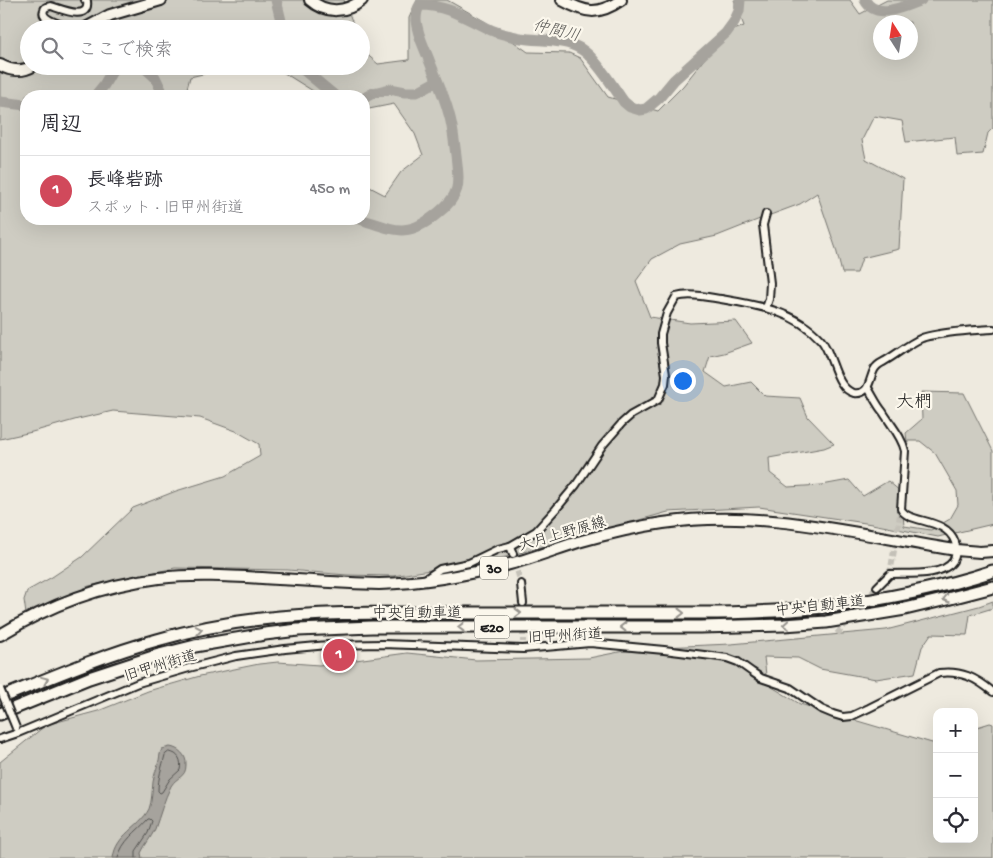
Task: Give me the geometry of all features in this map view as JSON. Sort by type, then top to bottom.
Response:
[{"type":"highway","name":"中央自動車道","points":[[0,698],[83,665],[157,639],[191,631],[260,620],[294,616],[356,613],[702,613],[784,610],[824,607],[901,595],[993,571]]},
{"type":"highway","name":"中央自動車道","points":[[0,714],[89,678],[159,655],[195,646],[264,634],[372,627],[690,627],[784,625],[826,622],[905,609],[993,587]]},
{"type":"main road","points":[[101,20],[110,15],[161,0]]},
{"type":"main road","points":[[310,0],[323,8],[334,10],[348,9],[362,0]]},
{"type":"main road","points":[[562,0],[575,7],[599,11],[610,3],[621,0]]},
{"type":"main road","points":[[0,65],[20,70]]},
{"type":"main road","name":"大月上野原線","points":[[0,635],[41,612],[74,599],[112,587],[159,578],[204,575],[379,584],[421,582],[511,564],[581,542],[638,527],[704,519],[734,518],[783,521],[956,550],[993,551]]},
{"type":"street","points":[[49,20],[43,11],[47,6],[80,13],[85,11],[87,7],[87,1],[85,0]]},
{"type":"street","points":[[766,214],[763,225],[770,283],[769,299],[766,308]]},
{"type":"street","points":[[421,582],[440,569],[469,563],[498,549],[510,546],[536,531],[576,485],[602,446],[622,424],[631,415],[658,400],[665,384],[666,375],[661,334],[676,297],[681,295],[704,297],[766,308],[800,322],[817,336],[828,350],[840,380],[847,389],[855,393],[863,392],[868,388],[876,367],[922,338],[960,331],[993,328]]},
{"type":"street","points":[[868,388],[904,446],[901,508],[903,513],[946,530],[954,539],[956,550],[952,562],[938,571],[890,574],[878,587]]},
{"type":"street","points":[[510,546],[513,554]]},
{"type":"street","points":[[521,584],[522,603]]},
{"type":"street","name":"旧甲州街道","points":[[0,739],[17,730],[138,683],[188,668],[236,656],[320,646],[383,644],[523,646],[590,643],[727,658],[738,662],[761,678],[790,688],[821,709],[843,716],[852,716],[939,673],[960,673],[979,682],[993,692]]},
{"type":"street","points":[[0,690],[17,730]]},
{"type":"shaded area","points":[[0,0],[344,0],[352,20],[20,20],[20,75],[199,75],[190,77],[187,90],[20,90],[20,225],[370,225],[370,187],[385,195],[401,172],[423,155],[415,134],[394,104],[370,109],[370,90],[311,90],[287,75],[370,75],[370,57],[378,64],[409,60],[409,18],[417,0],[447,0],[486,22],[528,52],[569,53],[580,58],[608,97],[658,111],[683,86],[724,34],[744,26],[734,0],[850,0],[860,14],[887,0],[993,0],[993,128],[988,133],[983,154],[957,156],[955,137],[906,142],[902,121],[874,116],[862,140],[866,159],[903,179],[899,249],[862,258],[857,273],[842,273],[817,193],[800,204],[717,236],[680,244],[652,259],[636,281],[650,317],[690,323],[736,321],[752,343],[710,356],[705,372],[726,387],[751,382],[765,396],[800,398],[808,417],[834,444],[824,448],[769,458],[770,473],[788,487],[822,485],[849,480],[863,496],[888,481],[901,492],[904,526],[931,530],[950,519],[958,505],[957,491],[935,453],[920,441],[907,441],[906,433],[922,419],[921,392],[964,393],[993,451],[993,524],[938,537],[872,524],[759,507],[668,512],[498,559],[393,576],[347,575],[288,570],[175,568],[89,586],[26,614],[24,600],[27,591],[82,557],[133,508],[176,491],[225,476],[260,456],[259,444],[236,431],[200,418],[113,411],[0,439]]},
{"type":"shaded area","points":[[993,601],[993,608],[970,615],[967,635],[931,634],[922,647],[915,673],[876,679],[820,669],[798,658],[764,657],[767,684],[800,704],[933,743],[933,843],[978,843],[978,727],[990,723],[993,724],[993,858],[0,858],[0,762],[46,725],[98,711],[148,691],[200,676],[259,664],[278,662],[319,665],[407,653],[476,660],[589,658],[639,648],[731,644],[886,630]]},
{"type":"water","points":[[170,747],[179,750],[183,755],[186,761],[186,769],[183,775],[171,786],[155,829],[141,853],[142,858],[113,858],[118,843],[145,816],[149,809],[153,780],[160,753],[162,749]]},
{"type":"waterway","points":[[276,0],[281,20]]},
{"type":"waterway","name":"仲間川","points":[[370,222],[401,230],[418,226],[446,206],[455,194],[457,187],[457,165],[450,119],[417,25],[416,14],[420,5],[440,7],[502,34],[567,43],[575,46],[592,59],[624,102],[630,107],[640,110],[646,109],[659,98],[674,80],[726,33],[739,11],[740,0]]},
{"type":"waterway","name":"仲間川","points":[[865,0],[876,10],[883,11],[899,8],[921,0]]},
{"type":"waterway","name":"仲間川","points":[[100,90],[110,75]]},
{"type":"waterway","name":"仲間川","points":[[153,75],[161,90]]},
{"type":"waterway","points":[[310,75],[328,90]]},
{"type":"waterway","points":[[370,95],[390,89],[417,92],[437,81]]},
{"type":"waterway","name":"仲間川","points":[[0,102],[20,104]]},
{"type":"tunnel","points":[[890,574],[901,509]]},
{"type":"tunnel","points":[[513,554],[521,584]]},
{"type":"tunnel","points":[[837,634],[877,587]]},
{"type":"tunnel","points":[[523,612],[523,642]]},
{"type":"place","name":"長峰砦跡","points":[[339,655]]},
{"type":"district","name":"大椚","points":[[914,401]]}]
